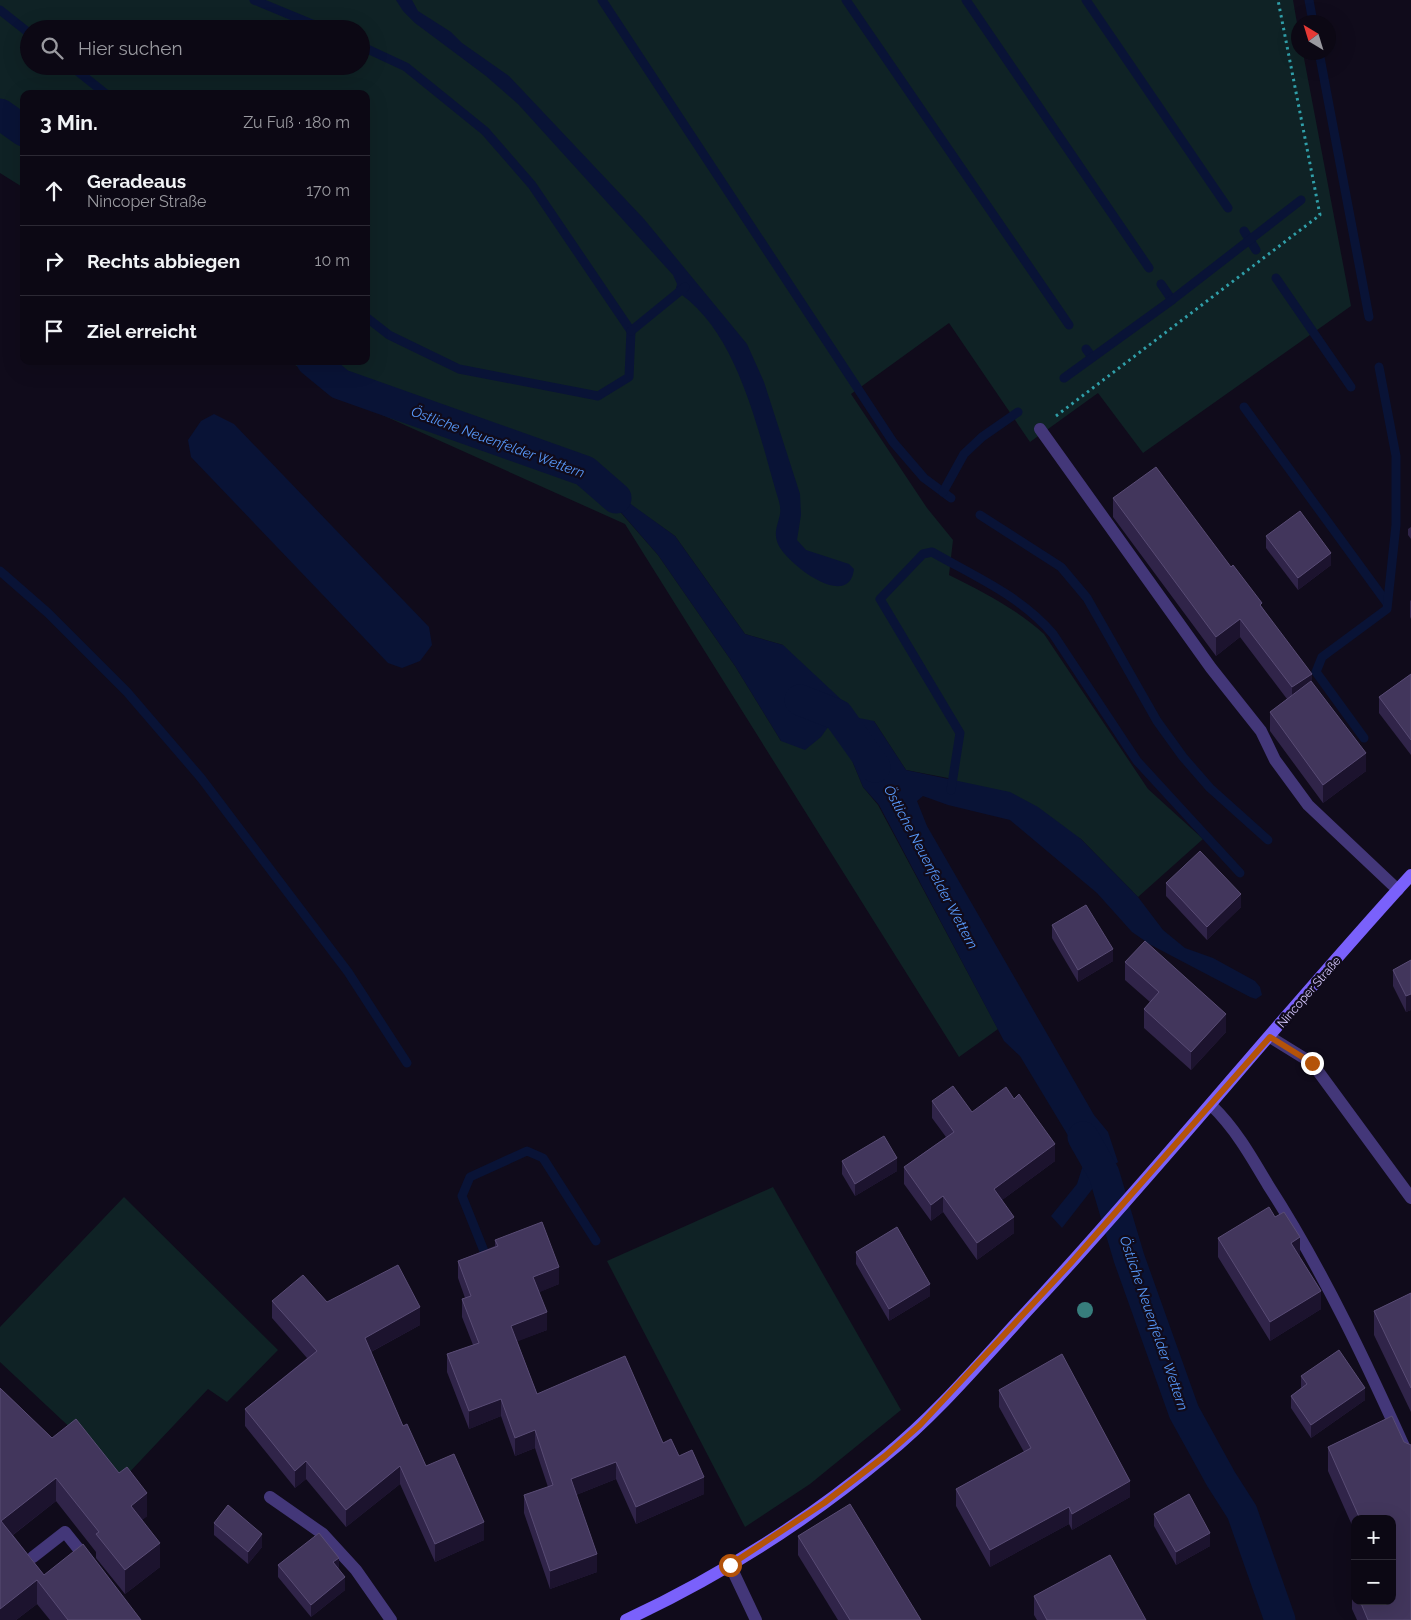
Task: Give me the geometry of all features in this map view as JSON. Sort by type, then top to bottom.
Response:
[{"type":"main road","name":"Nincoper Straße","points":[[626,1620],[730,1565],[824,1503],[885,1456],[926,1418],[1070,1264],[1411,875]]},
{"type":"lane","points":[[1040,429],[1211,668],[1261,731],[1275,760],[1308,805],[1398,890]]},
{"type":"lane","points":[[1270,1037],[1312,1063],[1411,1198]]},
{"type":"lane","points":[[1211,1105],[1229,1122],[1298,1231],[1391,1417],[1411,1462]]},
{"type":"lane","points":[[270,1497],[323,1534],[356,1570],[391,1620]]},
{"type":"lane","points":[[33,1557],[65,1532],[95,1568]]},
{"type":"lane","points":[[730,1565],[756,1620]]},
{"type":"path","points":[[1040,429],[1320,215],[1278,0]]},
{"type":"green space","points":[[0,0],[1293,0],[1296,15],[1291,15],[1291,60],[1304,60],[1351,306],[1143,453],[1098,393],[1030,442],[949,323],[851,394],[927,508],[953,540],[949,575],[1010,608],[1044,634],[1148,789],[1203,839],[1138,897],[1081,839],[948,778],[906,770],[874,721],[844,741],[863,787],[878,805],[998,1029],[959,1057],[625,524],[349,400],[295,365],[370,365],[370,90],[20,90],[20,186],[0,173]],"holes":[[[587,474],[675,536],[745,634],[783,645],[781,741],[735,666],[658,555]]]},
{"type":"green space","points":[[773,1187],[901,1410],[810,1484],[745,1527],[607,1261]]},
{"type":"green space","points":[[124,1197],[278,1350],[227,1402],[208,1389],[124,1478],[0,1362],[0,1327]]},
{"type":"water","points":[[396,0],[412,0],[418,11],[451,32],[462,43],[509,76],[644,219],[747,344],[764,382],[800,494],[801,515],[797,540],[806,550],[849,564],[854,569],[850,581],[841,586],[830,585],[817,580],[793,562],[778,544],[776,532],[780,504],[744,387],[718,335],[702,313],[682,295],[677,296],[675,292],[677,284],[673,275],[518,104],[486,76],[415,23],[403,11]]},
{"type":"water","points":[[214,414],[234,424],[429,627],[432,645],[420,661],[402,668],[388,663],[191,457],[188,440],[201,421]]},
{"type":"water","points":[[585,471],[675,536],[745,634],[783,645],[845,703],[821,737],[805,750],[781,741],[735,666],[658,555]]},
{"type":"water","points":[[859,718],[874,721],[906,770],[1010,792],[1038,807],[1081,839],[1138,897],[1163,930],[1185,948],[1213,958],[1255,981],[1260,987],[1262,995],[1256,999],[1250,997],[1151,945],[1132,932],[1097,893],[1010,820],[948,805],[923,796],[917,801],[927,826],[1094,1115],[1108,1132],[1118,1162],[1104,1174],[1062,1228],[1051,1216],[1077,1184],[1084,1162],[1020,1056],[1004,1041],[879,805],[863,787],[844,741]]},
{"type":"building","points":[[1156,467],[1231,567],[1233,565],[1262,603],[1260,605],[1312,674],[1292,687],[1240,619],[1216,637],[1113,498]]},
{"type":"building","points":[[1300,511],[1331,553],[1298,578],[1266,536]]},
{"type":"building","points":[[1411,674],[1411,740],[1379,697]]},
{"type":"building","points":[[1311,681],[1366,753],[1323,785],[1270,712]]},
{"type":"building","points":[[1200,851],[1241,894],[1207,927],[1166,883]]},
{"type":"building","points":[[1086,905],[1113,949],[1078,970],[1052,925]]},
{"type":"building","points":[[1145,941],[1226,1014],[1191,1052],[1144,1009],[1159,992],[1125,962]]},
{"type":"building","points":[[1411,960],[1411,994],[1406,996],[1393,970]]},
{"type":"building","points":[[953,1086],[972,1112],[1006,1087],[1014,1099],[1019,1094],[1055,1144],[994,1189],[1014,1217],[977,1243],[943,1196],[931,1205],[904,1167],[954,1132],[932,1101]]},
{"type":"building","points":[[884,1136],[897,1158],[855,1184],[842,1161]]},
{"type":"building","points":[[1269,1207],[1275,1217],[1284,1212],[1300,1237],[1291,1243],[1321,1291],[1270,1322],[1218,1238]]},
{"type":"building","points":[[542,1222],[559,1267],[533,1277],[547,1312],[511,1326],[537,1394],[625,1356],[663,1443],[671,1439],[679,1456],[692,1450],[704,1477],[636,1507],[616,1462],[571,1479],[597,1554],[550,1571],[524,1495],[553,1485],[535,1430],[515,1438],[501,1399],[469,1411],[447,1354],[479,1343],[462,1299],[471,1296],[458,1261],[498,1246],[495,1240]]},
{"type":"building","points":[[897,1227],[930,1284],[889,1309],[856,1252]]},
{"type":"building","points":[[398,1265],[420,1307],[365,1338],[403,1426],[407,1424],[426,1466],[454,1454],[484,1522],[435,1544],[400,1466],[346,1510],[306,1461],[295,1471],[245,1409],[317,1351],[272,1301],[303,1275],[327,1302]]},
{"type":"building","points":[[1411,1293],[1411,1388],[1374,1311]]},
{"type":"building","points":[[1339,1350],[1365,1388],[1311,1425],[1291,1396],[1307,1384],[1301,1376]]},
{"type":"building","points":[[1062,1354],[1130,1481],[1072,1514],[1069,1507],[990,1550],[956,1489],[1031,1448],[999,1390]]},
{"type":"building","points":[[0,1388],[52,1438],[76,1419],[119,1473],[127,1467],[147,1493],[131,1506],[160,1543],[125,1570],[96,1534],[99,1532],[56,1478],[1,1521],[44,1575],[83,1544],[141,1620],[68,1620],[37,1580],[0,1609]]},
{"type":"building","points":[[1392,1416],[1404,1442],[1411,1445],[1411,1620],[1368,1620],[1362,1605],[1396,1605],[1396,1515],[1358,1515],[1328,1447]]},
{"type":"building","points":[[1189,1494],[1210,1533],[1176,1552],[1154,1514]]},
{"type":"building","points":[[850,1504],[921,1620],[850,1620],[798,1536]]},
{"type":"building","points":[[228,1505],[262,1534],[248,1552],[214,1523]]},
{"type":"building","points":[[319,1533],[339,1558],[333,1562],[345,1577],[311,1605],[278,1565]]},
{"type":"building","points":[[1110,1555],[1146,1620],[1047,1620],[1034,1596]]},
{"type":"waterway","points":[[254,0],[302,20]]},
{"type":"waterway","points":[[602,0],[893,442],[924,478],[951,498]]},
{"type":"waterway","points":[[846,0],[1069,325]]},
{"type":"waterway","points":[[966,0],[1149,268]]},
{"type":"waterway","points":[[1086,0],[1228,208]]},
{"type":"waterway","points":[[1309,0],[1312,15]]},
{"type":"waterway","points":[[0,10],[20,26]]},
{"type":"waterway","points":[[370,50],[406,67],[485,131],[532,185],[631,331],[629,377],[598,396],[459,369],[389,335],[370,320]]},
{"type":"waterway","points":[[1321,60],[1369,317]]},
{"type":"waterway","points":[[82,75],[101,90]]},
{"type":"waterway","name":"Östliche Neuenfelder Wettern","points":[[0,114],[20,128]]},
{"type":"waterway","points":[[1064,378],[1172,300],[1301,200]]},
{"type":"waterway","points":[[1244,231],[1256,250]]},
{"type":"waterway","points":[[1276,278],[1351,387]]},
{"type":"waterway","points":[[1161,284],[1172,300]]},
{"type":"waterway","points":[[631,331],[685,287]]},
{"type":"waterway","points":[[1086,349],[1092,357]]},
{"type":"waterway","name":"Östliche Neuenfelder Wettern","points":[[317,365],[340,384],[585,471],[616,498]]},
{"type":"waterway","points":[[1364,738],[1316,672],[1322,657],[1387,609],[1396,525],[1396,456],[1379,367]]},
{"type":"waterway","points":[[1244,407],[1387,603]]},
{"type":"waterway","points":[[943,492],[964,454],[982,437],[1018,412]]},
{"type":"waterway","points":[[980,515],[1061,567],[1087,598],[1157,721],[1183,757],[1210,788],[1268,840]]},
{"type":"waterway","points":[[951,790],[960,733],[880,599],[923,554],[932,552],[1012,598],[1053,634],[1137,761],[1240,873]]},
{"type":"waterway","points":[[0,571],[48,613],[127,692],[201,778],[348,972],[407,1063]]},
{"type":"waterway","name":"Östliche Neuenfelder Wettern","points":[[800,700],[838,715],[875,767]]},
{"type":"waterway","name":"Östliche Neuenfelder Wettern","points":[[1083,1137],[1104,1174],[1129,1258],[1184,1412],[1221,1479],[1242,1512],[1280,1620]]},
{"type":"waterway","points":[[488,1261],[462,1196],[470,1177],[527,1151],[543,1158],[596,1241]]},
{"type":"route","points":[[730,1565],[824,1503],[885,1456],[920,1425],[1070,1264],[1270,1037],[1312,1063]]}]
